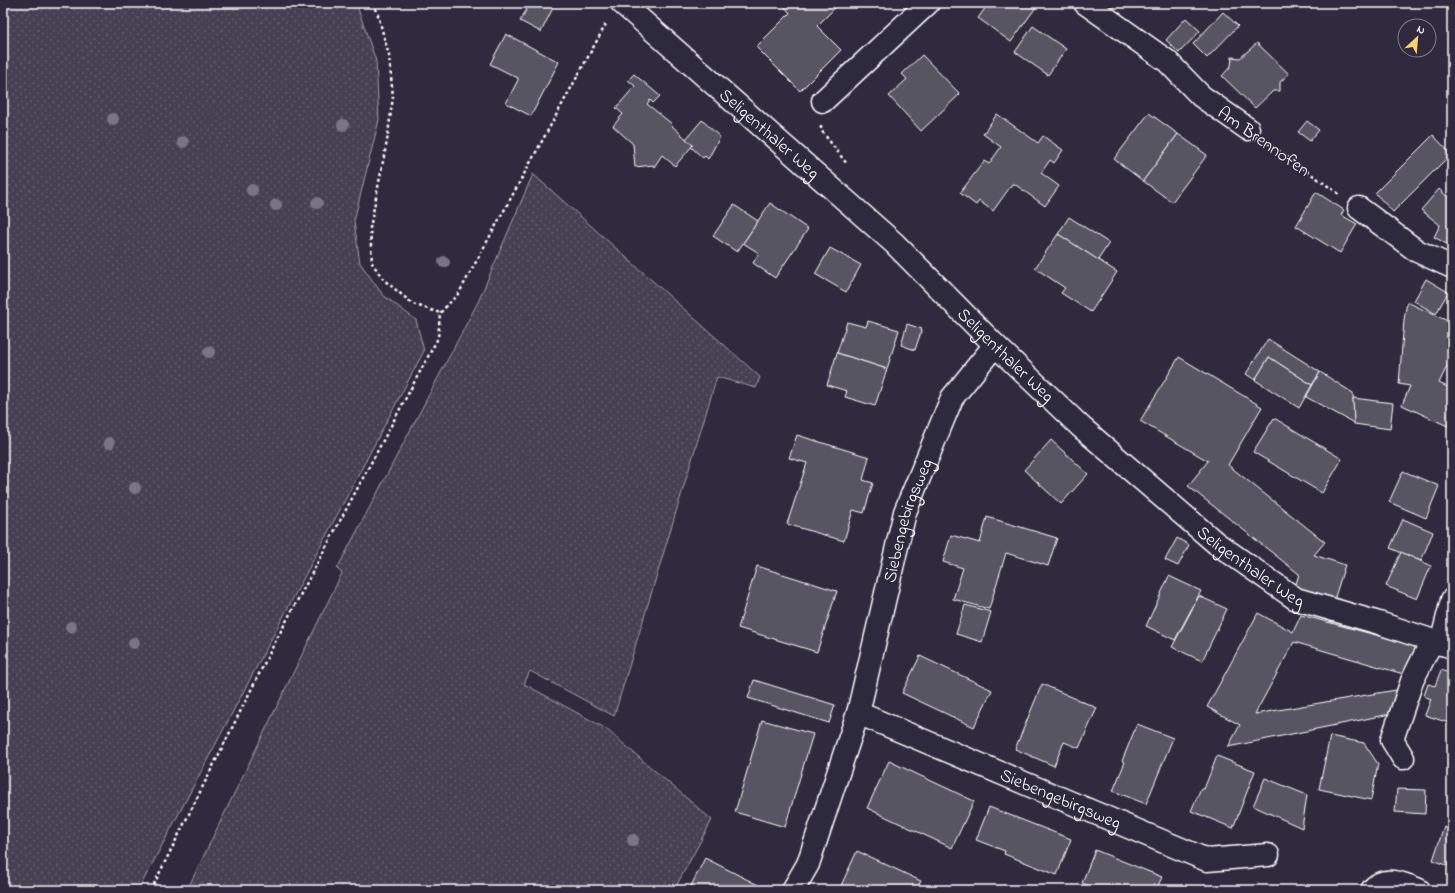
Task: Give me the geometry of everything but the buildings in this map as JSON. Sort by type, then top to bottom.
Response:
[{"type":"street","name":"Seligenthaler Weg","points":[[622,3],[894,243],[995,345],[1082,428],[1216,543],[1296,599],[1379,623],[1442,644]]},
{"type":"street","points":[[823,101],[928,3]]},
{"type":"street","name":"Am Brennofen","points":[[1085,3],[1167,61],[1200,96],[1248,129]]},
{"type":"street","points":[[1359,208],[1417,251],[1452,267]]},
{"type":"street","name":"Siebengebirgsweg","points":[[793,890],[808,864],[858,713],[904,512],[952,398],[995,345]]},
{"type":"street","points":[[1403,758],[1392,740],[1412,682],[1442,644],[1452,600]]},
{"type":"street","name":"Siebengebirgsweg","points":[[858,713],[1207,860],[1268,856]]},
{"type":"street","points":[[1372,890],[1376,885],[1389,881],[1419,890]]},
{"type":"path","points":[[372,3],[378,15],[389,56],[393,97],[387,141],[370,228],[372,263],[384,280],[413,304],[440,313]]},
{"type":"path","points":[[151,890],[274,644],[438,338],[440,313],[459,293],[606,23]]},
{"type":"path","name":"Am Brennofen","points":[[1248,129],[1359,208]]},
{"type":"shaded area","points":[[3,3],[356,3],[376,61],[379,120],[354,221],[360,263],[383,295],[416,320],[424,351],[141,885],[140,890],[3,890]]},
{"type":"shaded area","points":[[533,174],[760,377],[756,388],[717,377],[614,716],[530,671],[524,684],[605,728],[712,820],[674,890],[187,890],[342,573],[337,569],[478,302]]}]
